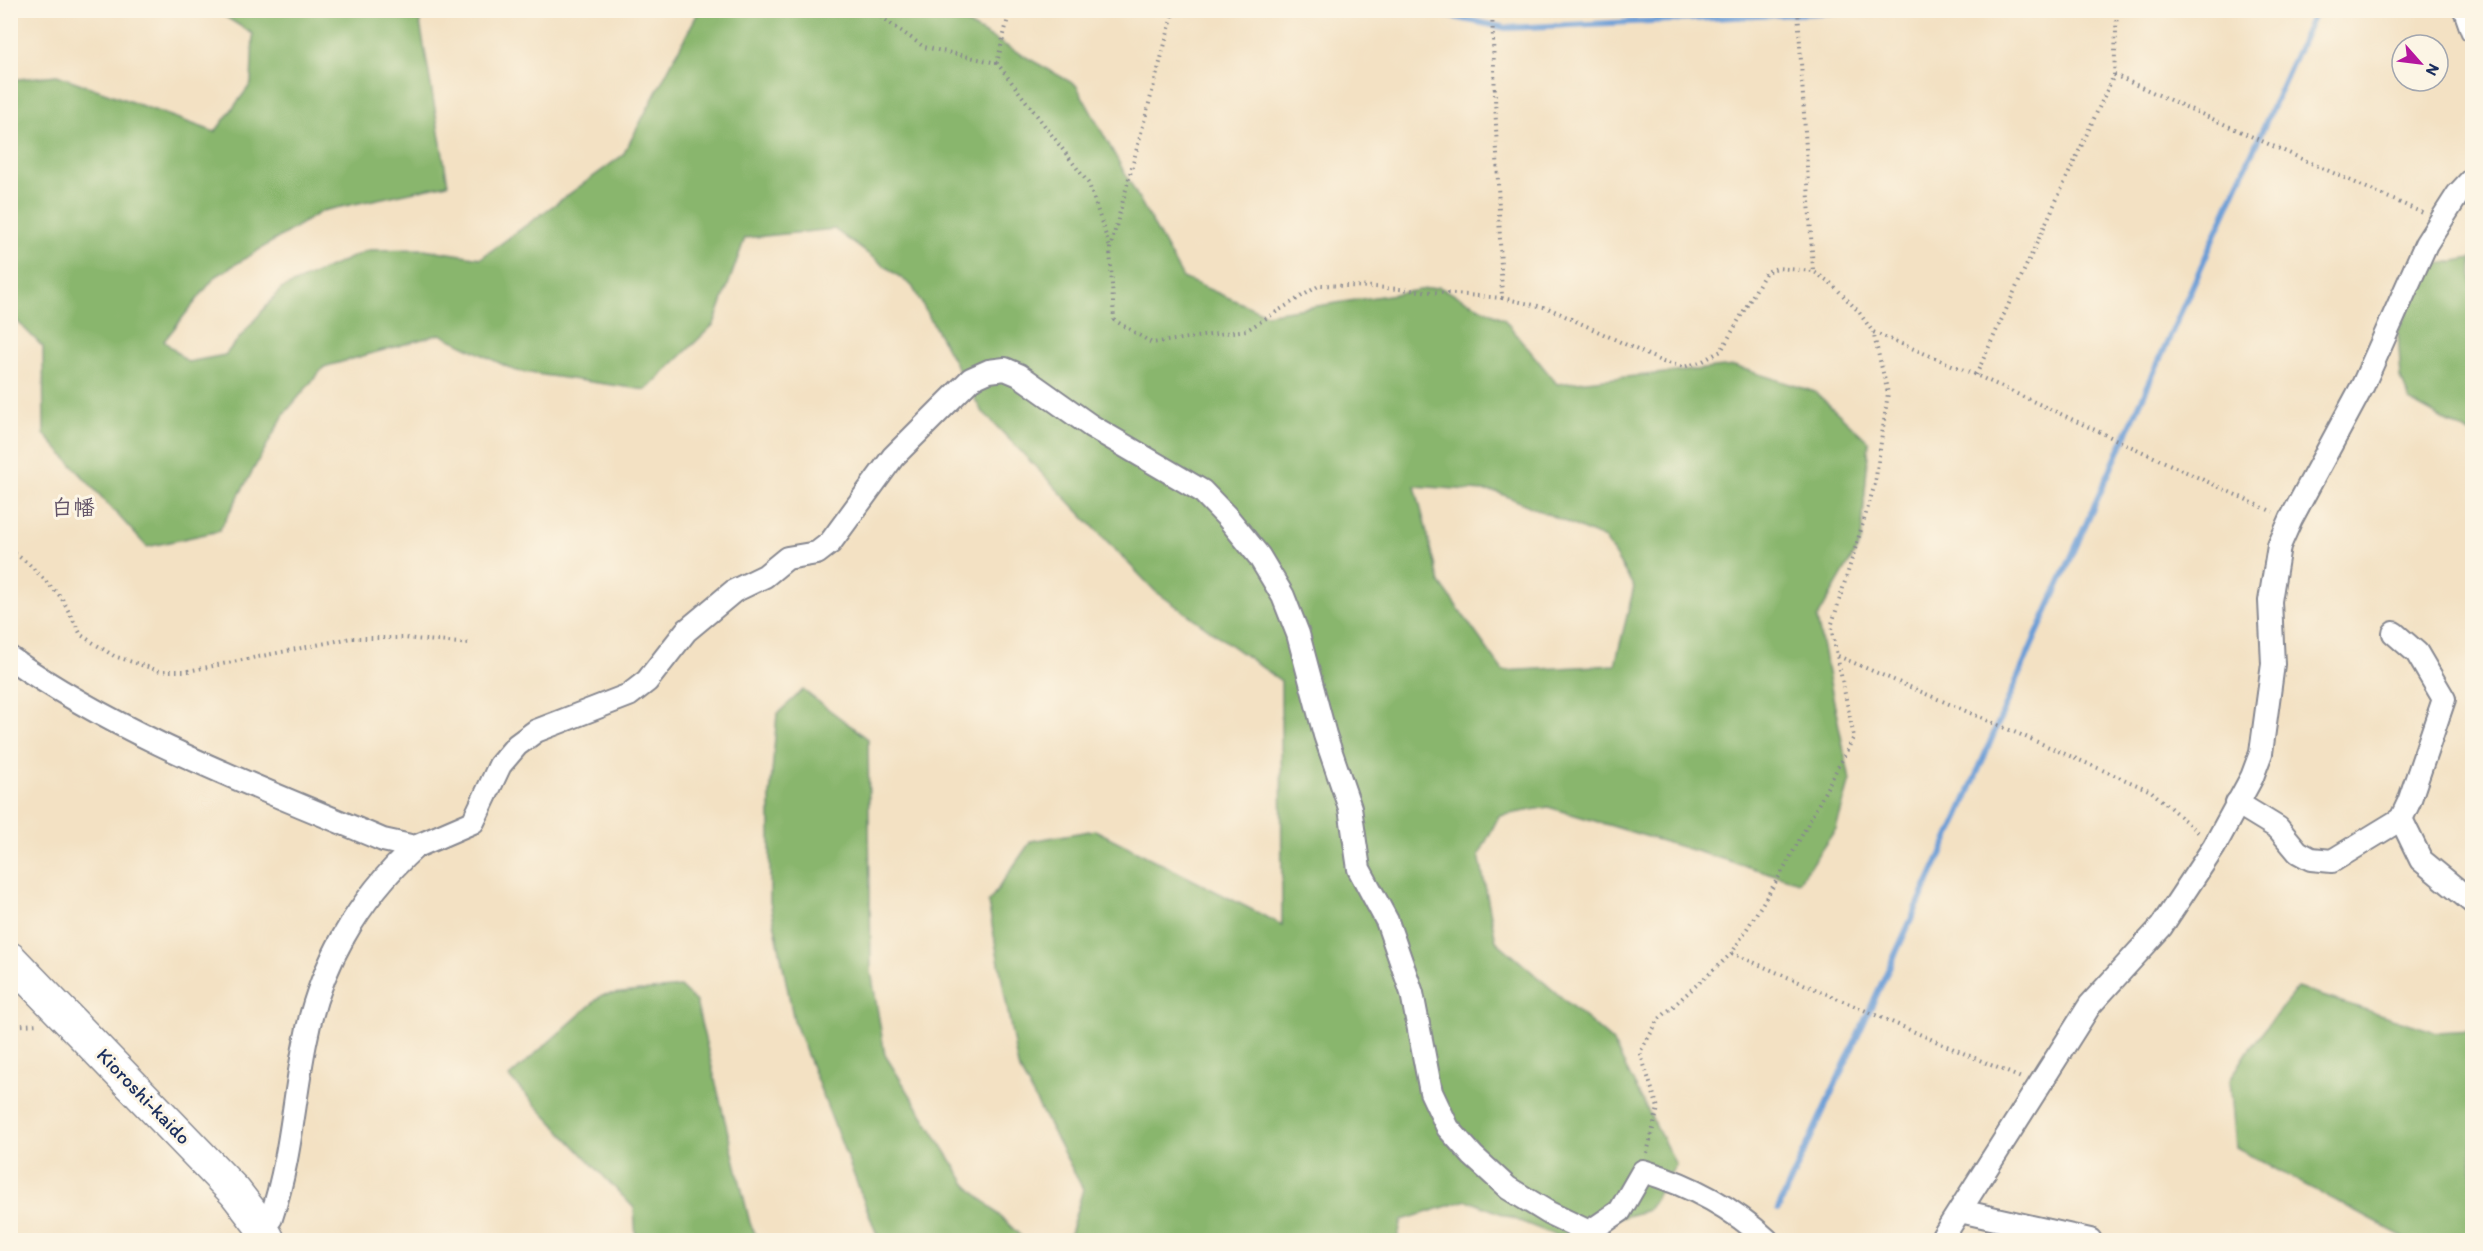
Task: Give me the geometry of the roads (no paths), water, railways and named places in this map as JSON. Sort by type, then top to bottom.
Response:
[{"type":"main road","name":"Kioroshi-kaido","points":[[10,959],[235,1192],[263,1232]]},
{"type":"street","points":[[2465,10],[2472,30]]},
{"type":"street","points":[[1941,1240],[2090,1005],[2161,927],[2214,847],[2252,777],[2261,753],[2273,664],[2270,601],[2279,546],[2290,519],[2363,385],[2426,244],[2458,194],[2472,178]]},
{"type":"street","points":[[263,1232],[271,1218],[281,1188],[294,1120],[305,1041],[321,986],[333,957],[356,914],[389,871],[415,847],[473,822],[500,765],[517,745],[536,731],[629,695],[647,681],[686,631],[734,591],[765,576],[787,558],[817,553],[830,543],[893,457],[971,379],[989,371],[1005,369],[1019,375],[1091,426],[1202,491],[1259,556],[1283,596],[1298,634],[1325,735],[1350,808],[1359,869],[1387,921],[1412,993],[1431,1092],[1448,1128],[1473,1156],[1508,1188],[1549,1214],[1589,1232],[1620,1211],[1643,1171],[1690,1188],[1744,1219],[1767,1240]]},
{"type":"street","points":[[2237,803],[2278,828],[2298,852],[2311,859],[2332,861],[2401,819],[2444,699],[2417,653],[2394,633]]},
{"type":"street","points":[[10,658],[41,680],[99,714],[191,758],[383,840],[415,847]]},
{"type":"street","points":[[2401,819],[2421,860],[2472,902]]},
{"type":"street","points":[[1960,1211],[2090,1240]]},
{"type":"waterway","points":[[1422,10],[1506,28],[1882,10]]},
{"type":"waterway","points":[[1778,1209],[1956,822],[2031,647],[2316,10]]},
{"type":"district","name":"白幡","points":[[73,507]]}]
